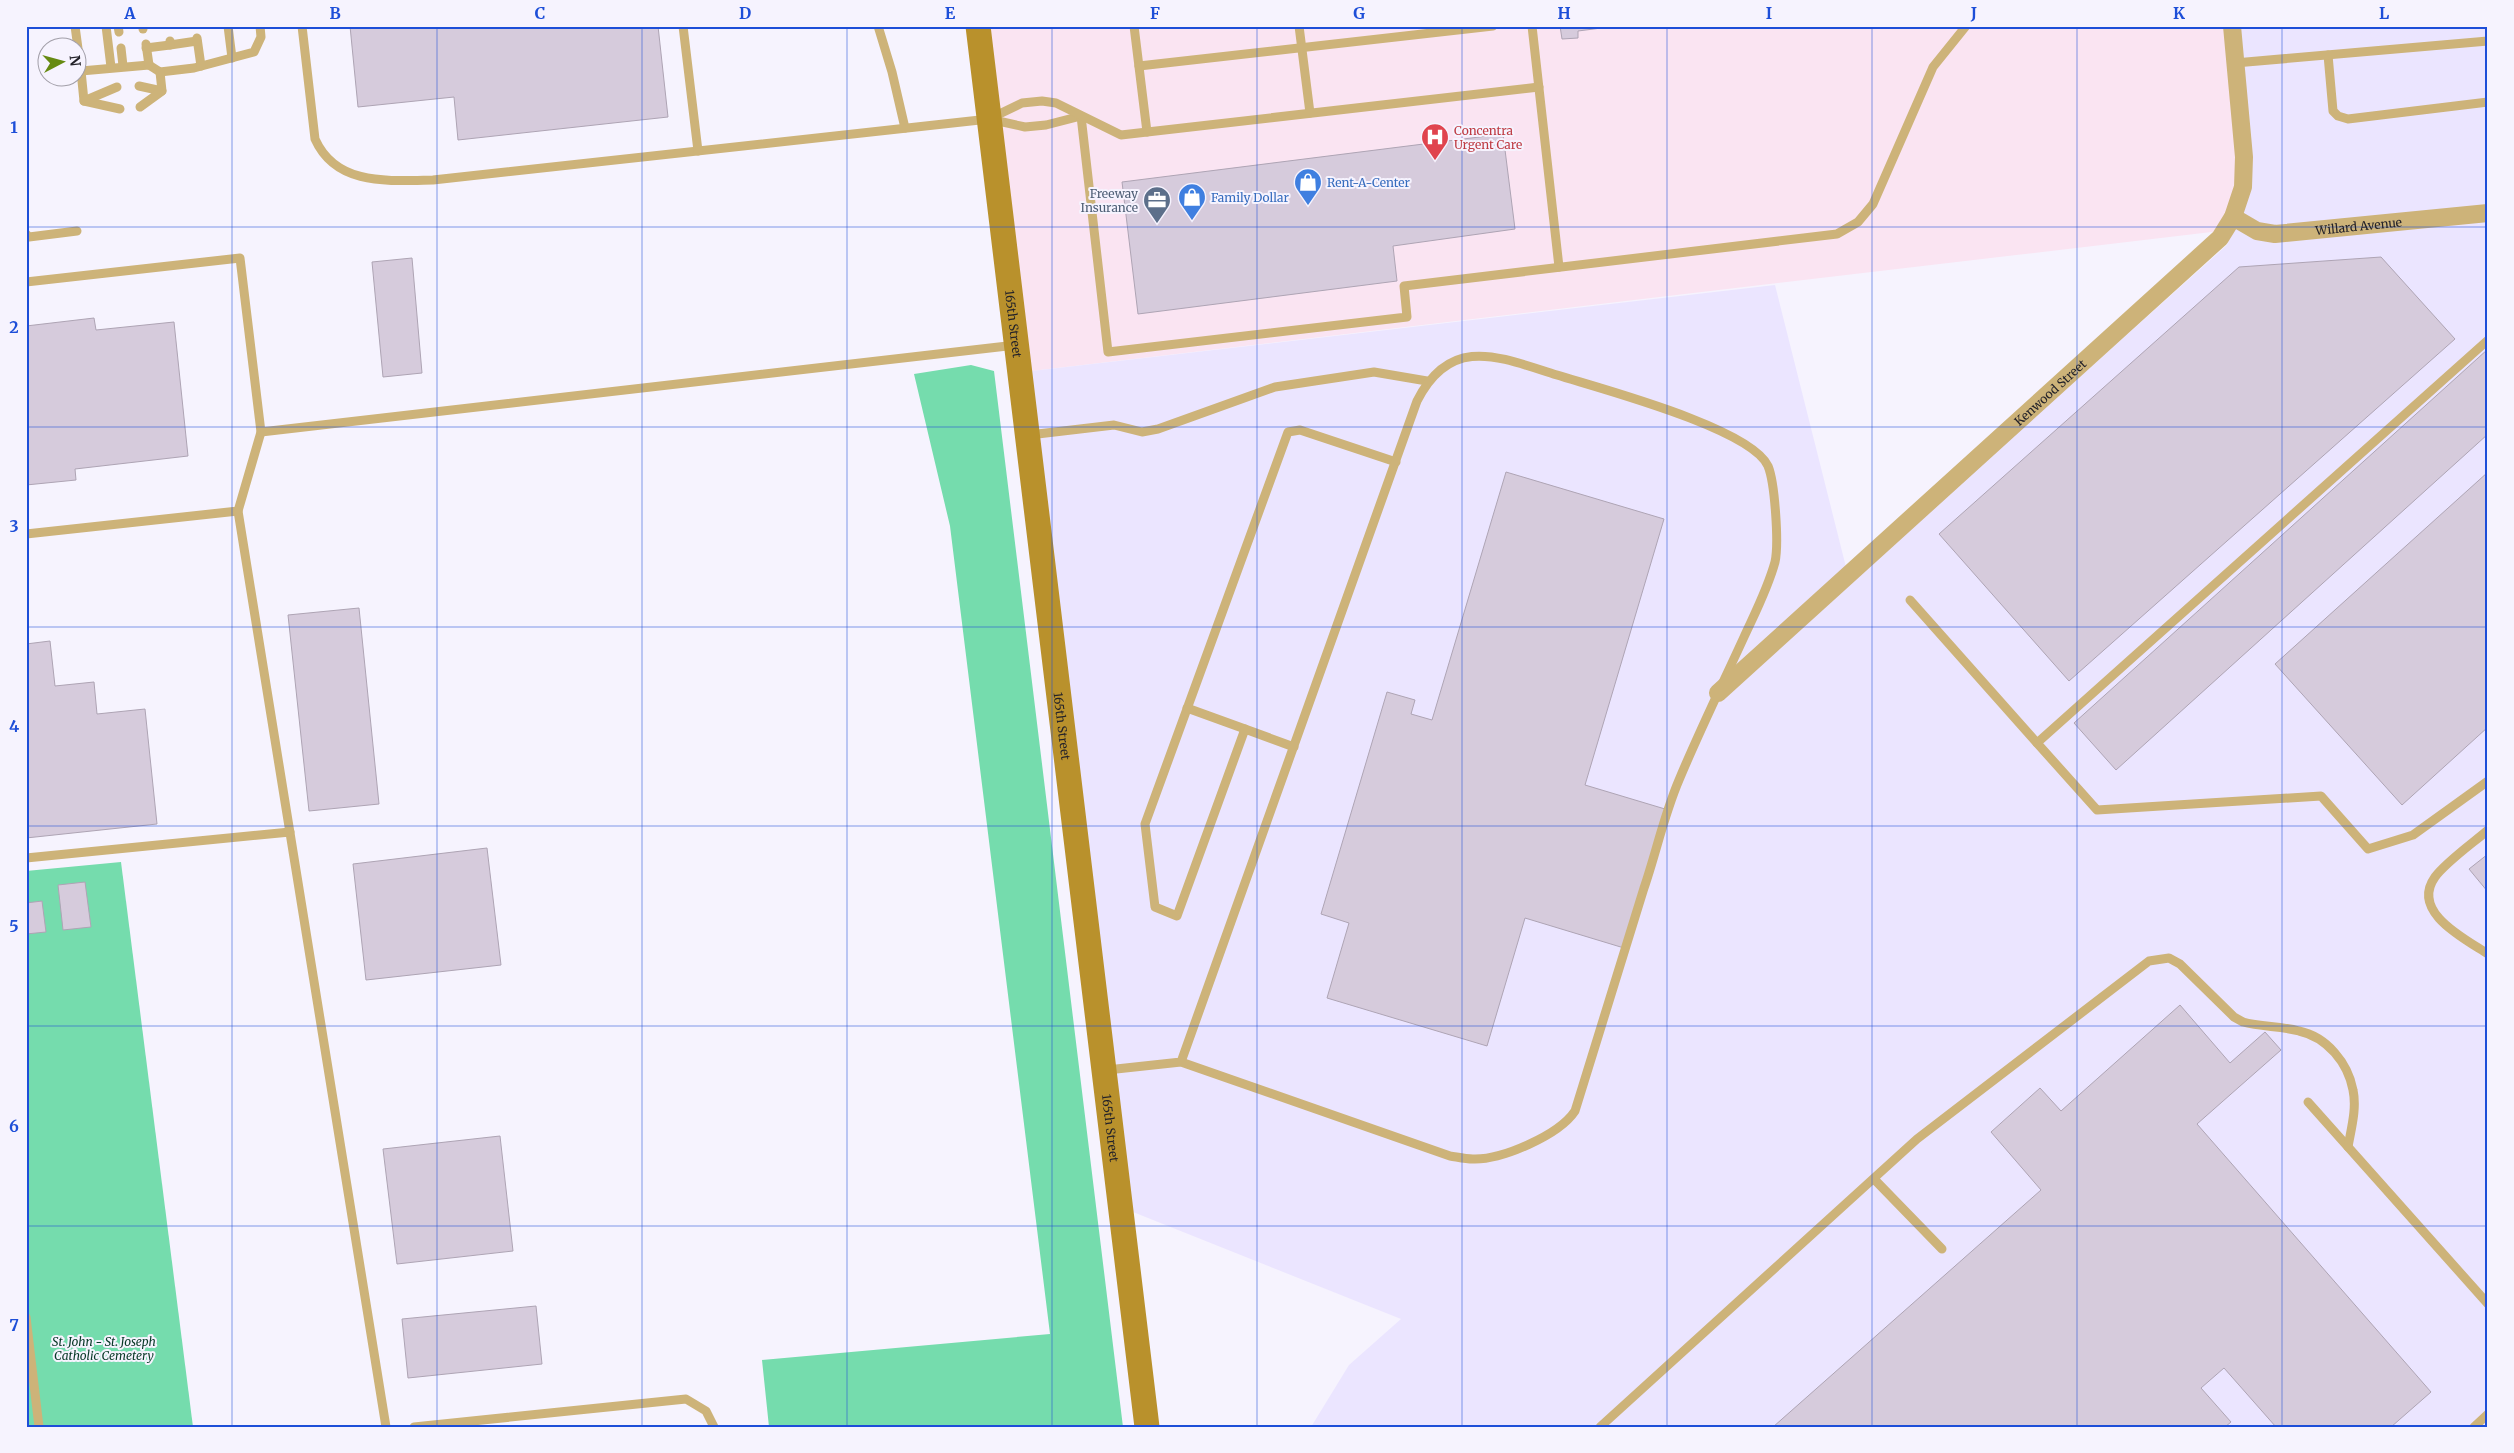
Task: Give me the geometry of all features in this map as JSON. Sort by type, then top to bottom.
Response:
[{"type":"main road","name":"165th Street","points":[[978,26],[1147,1427]]},
{"type":"street","name":"Kenwood Street","points":[[1718,693],[2220,238],[2233,218],[2243,186],[2244,157],[2232,26]]},
{"type":"street","name":"Willard Avenue","points":[[2233,218],[2257,231],[2275,234],[2488,213]]},
{"type":"lane","points":[[106,26],[111,66]]},
{"type":"lane","points":[[228,26],[232,58]]},
{"type":"lane","points":[[88,69],[149,65],[160,72],[201,66],[254,52],[261,37],[260,26]]},
{"type":"lane","points":[[302,26],[315,138],[322,155],[342,169],[364,178],[394,181],[432,180],[989,119],[1022,103],[1042,101],[1056,103],[1121,135],[1539,87]]},
{"type":"lane","points":[[683,26],[698,151]]},
{"type":"lane","points":[[878,26],[892,72],[905,128]]},
{"type":"lane","points":[[1134,26],[1146,132]]},
{"type":"lane","points":[[1299,26],[1310,113]]},
{"type":"lane","points":[[1139,66],[1493,26]]},
{"type":"lane","points":[[1532,26],[1559,267]]},
{"type":"lane","points":[[1081,116],[1108,352],[1407,318],[1404,286],[1837,234],[1858,222],[1873,204],[1933,67],[1966,26]]},
{"type":"lane","points":[[149,65],[146,46],[197,40],[201,66]]},
{"type":"lane","points":[[2235,63],[2488,41]]},
{"type":"lane","points":[[120,48],[123,66]]},
{"type":"lane","points":[[2328,55],[2333,111],[2338,116],[2348,119],[2488,102]]},
{"type":"lane","points":[[160,72],[162,91]]},
{"type":"lane","points":[[138,86],[162,91]]},
{"type":"lane","points":[[82,88],[84,102]]},
{"type":"lane","points":[[84,102],[117,88]]},
{"type":"lane","points":[[140,107],[162,91]]},
{"type":"lane","points":[[84,102],[120,109]]},
{"type":"lane","points":[[989,119],[1025,128],[1081,116]]},
{"type":"lane","points":[[26,234],[29,237],[77,231]]},
{"type":"lane","points":[[26,282],[240,258],[261,432],[238,511],[386,1427]]},
{"type":"lane","points":[[2037,743],[2488,340]]},
{"type":"lane","points":[[261,432],[1016,345]]},
{"type":"lane","points":[[1104,1070],[1181,1062],[1450,1156],[1473,1159],[1508,1152],[1558,1129],[1569,1120],[1575,1111],[1678,782],[1770,580],[1776,559],[1778,542],[1771,478],[1768,466],[1762,457],[1753,449],[1690,416],[1506,359],[1474,356],[1456,360],[1442,368],[1427,381],[1417,401],[1181,1062]]},
{"type":"lane","points":[[1027,435],[1114,425],[1142,432],[1158,429],[1275,387],[1374,372],[1427,381]]},
{"type":"lane","points":[[1245,729],[1177,916],[1155,907],[1145,824],[1288,432],[1300,430],[1396,462]]},
{"type":"lane","points":[[26,534],[238,511]]},
{"type":"lane","points":[[1910,600],[2097,810],[2321,796],[2368,849],[2413,835],[2488,781]]},
{"type":"lane","points":[[1187,708],[1294,747]]},
{"type":"lane","points":[[2488,830],[2435,876],[2430,888],[2430,901],[2441,922],[2488,954]]},
{"type":"lane","points":[[26,858],[290,832]]},
{"type":"lane","points":[[1600,1427],[1925,1133],[2149,961],[2158,958],[2169,958],[2180,964],[2234,1017],[2243,1022],[2310,1034],[2334,1052],[2347,1070],[2354,1091],[2354,1112],[2348,1147]]},
{"type":"lane","points":[[2308,1102],[2488,1304]]},
{"type":"lane","points":[[1874,1179],[1942,1249]]},
{"type":"lane","points":[[26,1317],[39,1427]]},
{"type":"lane","points":[[414,1427],[509,1422],[686,1399],[706,1411],[714,1427]]},
{"type":"lane","points":[[2474,1427],[2488,1414]]},
{"type":"shaded area","points":[[983,26],[2227,26],[2239,157],[2229,214],[2220,231],[1023,372]]},
{"type":"shaded area","points":[[2235,26],[2488,26],[2488,1427],[1311,1427],[1349,1365],[1401,1319],[1133,1212],[1023,372],[1775,285],[1850,583],[2227,245],[2237,216]]},
{"type":"green space","points":[[971,365],[994,371],[1123,1427],[769,1427],[762,1360],[1050,1334],[950,526],[914,374]]},
{"type":"green space","name":"St. John - St. Joseph Catholic Cemetery","points":[[121,862],[193,1427],[26,1427],[26,871]]},
{"type":"building","points":[[350,26],[658,26],[668,117],[458,140],[454,97],[358,107]]},
{"type":"building","points":[[1560,26],[1617,26],[1578,31],[1578,38],[1562,39]]},
{"type":"building","points":[[1503,134],[1515,229],[1393,246],[1397,281],[1138,314],[1122,182]]},
{"type":"building","points":[[2381,257],[2455,339],[2069,681],[1939,534],[2239,267]]},
{"type":"building","points":[[412,258],[422,373],[383,377],[372,262]]},
{"type":"building","points":[[94,318],[96,330],[174,322],[188,456],[75,469],[76,480],[26,485],[26,326]]},
{"type":"building","points":[[2488,349],[2488,434],[2116,770],[2074,723]]},
{"type":"building","points":[[1506,472],[1664,519],[1585,785],[1665,809],[1624,948],[1525,918],[1487,1046],[1327,998],[1349,923],[1321,914],[1387,692],[1415,700],[1411,714],[1432,720]]},
{"type":"building","points":[[2488,472],[2488,727],[2402,805],[2275,664]]},
{"type":"building","points":[[359,608],[379,804],[309,811],[288,615]]},
{"type":"building","points":[[50,641],[55,686],[94,682],[97,714],[145,709],[157,824],[26,838],[26,644]]},
{"type":"building","points":[[487,848],[501,965],[366,980],[353,864]]},
{"type":"building","points":[[2488,854],[2488,892],[2469,869]]},
{"type":"building","points":[[85,882],[91,927],[63,930],[58,885]]},
{"type":"building","points":[[42,901],[46,932],[26,934],[26,903]]},
{"type":"building","points":[[2180,1005],[2230,1063],[2265,1032],[2281,1050],[2197,1124],[2431,1392],[2391,1427],[2276,1427],[2224,1368],[2201,1388],[2231,1422],[2225,1427],[1773,1427],[2041,1190],[1991,1132],[2040,1088],[2061,1111]]},
{"type":"building","points":[[500,1136],[513,1251],[397,1264],[383,1149]]},
{"type":"building","points":[[536,1306],[542,1364],[408,1378],[402,1319]]},
{"type":"place","name":"Concentra Urgent Care","points":[[1435,161]]},
{"type":"place","name":"Rent-A-Center","points":[[1308,206]]},
{"type":"place","name":"Family Dollar","points":[[1192,221]]},
{"type":"place","name":"Freeway Insurance","points":[[1157,224]]}]
